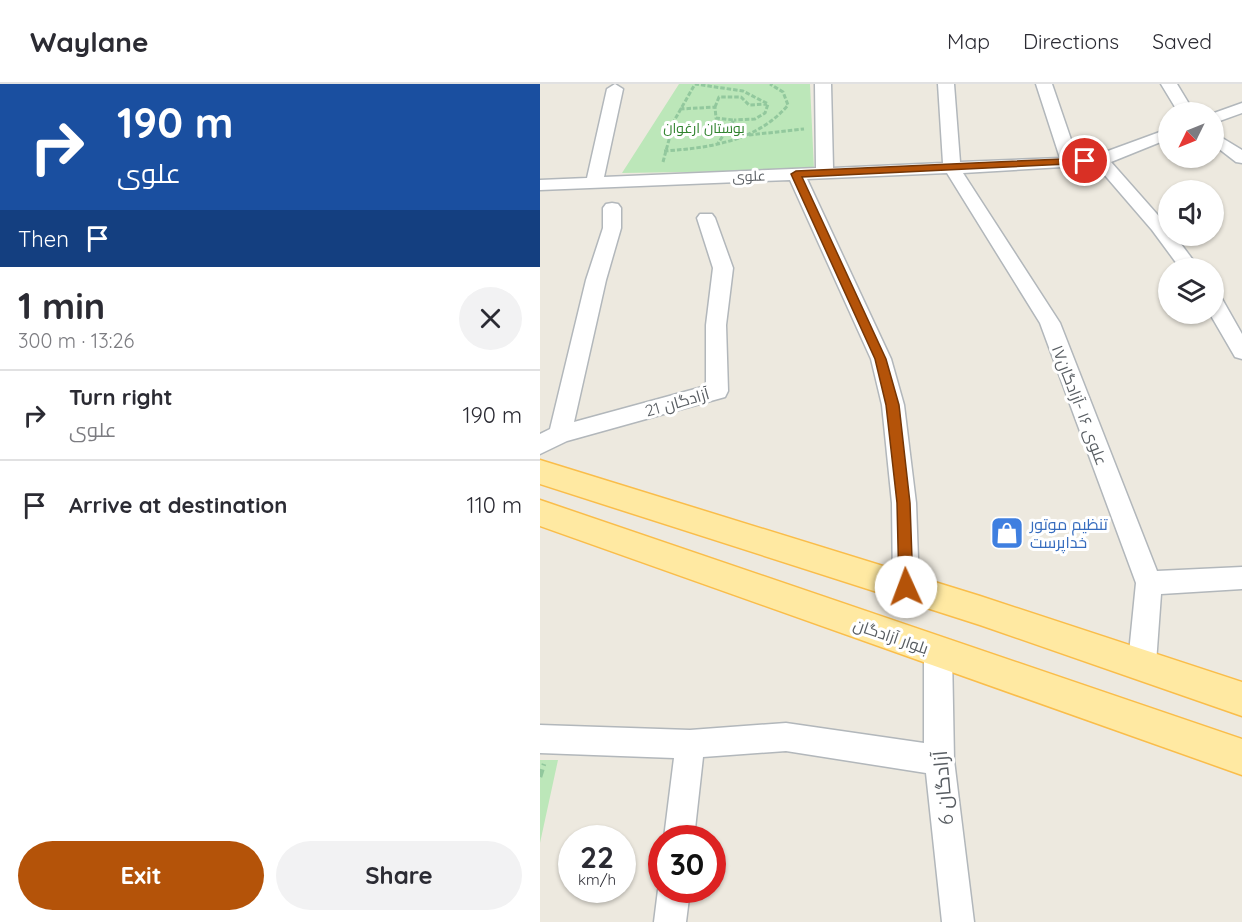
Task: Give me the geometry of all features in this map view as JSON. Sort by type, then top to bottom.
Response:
[{"type":"main road","points":[[540,472],[1142,663],[1242,699]]},
{"type":"main road","name":"بلوار آزادگان","points":[[540,513],[1242,757]]},
{"type":"street","points":[[823,84],[825,173]]},
{"type":"street","points":[[946,84],[952,168]]},
{"type":"street","points":[[1044,84],[1070,163]]},
{"type":"street","points":[[1168,84],[1180,102]]},
{"type":"street","points":[[594,183],[615,89]]},
{"type":"street","points":[[1224,114],[1242,108]]},
{"type":"street","name":"علوی","points":[[540,185],[1070,163],[1100,160],[1158,138]]},
{"type":"street","points":[[1224,145],[1242,158]]},
{"type":"street","points":[[1100,160],[1158,226],[1182,258]]},
{"type":"street","name":"علوی ۱۶ -آزادگان۱۷","points":[[952,168],[1050,323],[1149,584],[1142,663]]},
{"type":"street","points":[[796,174],[880,359],[893,405],[901,481],[906,587]]},
{"type":"street","points":[[560,434],[596,280],[612,228],[612,208]]},
{"type":"street","name":"آزادگان 21","points":[[540,445],[560,434],[717,391],[716,326],[723,268],[706,218]]},
{"type":"street","points":[[1224,320],[1242,352]]},
{"type":"street","points":[[1149,584],[1242,578]]},
{"type":"street","name":"آزادگان 6","points":[[938,653],[939,760],[958,922]]},
{"type":"street","points":[[540,739],[690,744],[786,737],[939,760]]},
{"type":"street","points":[[681,825],[690,744]]},
{"type":"street","points":[[670,922],[672,903]]},
{"type":"path","points":[[660,180],[666,138],[680,108],[695,84],[761,97],[768,104]]},
{"type":"path","points":[[746,135],[783,113],[788,105],[783,92],[770,84]]},
{"type":"path","points":[[719,98],[741,98],[749,105],[768,104],[765,113],[755,119],[716,118],[715,107],[719,98]]},
{"type":"path","points":[[680,108],[715,107]]},
{"type":"path","points":[[718,143],[734,120]]},
{"type":"path","points":[[664,151],[683,150],[746,135],[824,127]]},
{"type":"green space","name":"بوستان ارغوان","points":[[679,84],[810,84],[814,170],[622,173]]},
{"type":"green space","points":[[540,760],[558,760],[540,843]]},
{"type":"place","name":"تنظیم موتور خداپرست","points":[[1007,533]]},
{"type":"route","points":[[906,587],[904,503],[893,405],[880,359],[796,174],[1085,161]]}]
